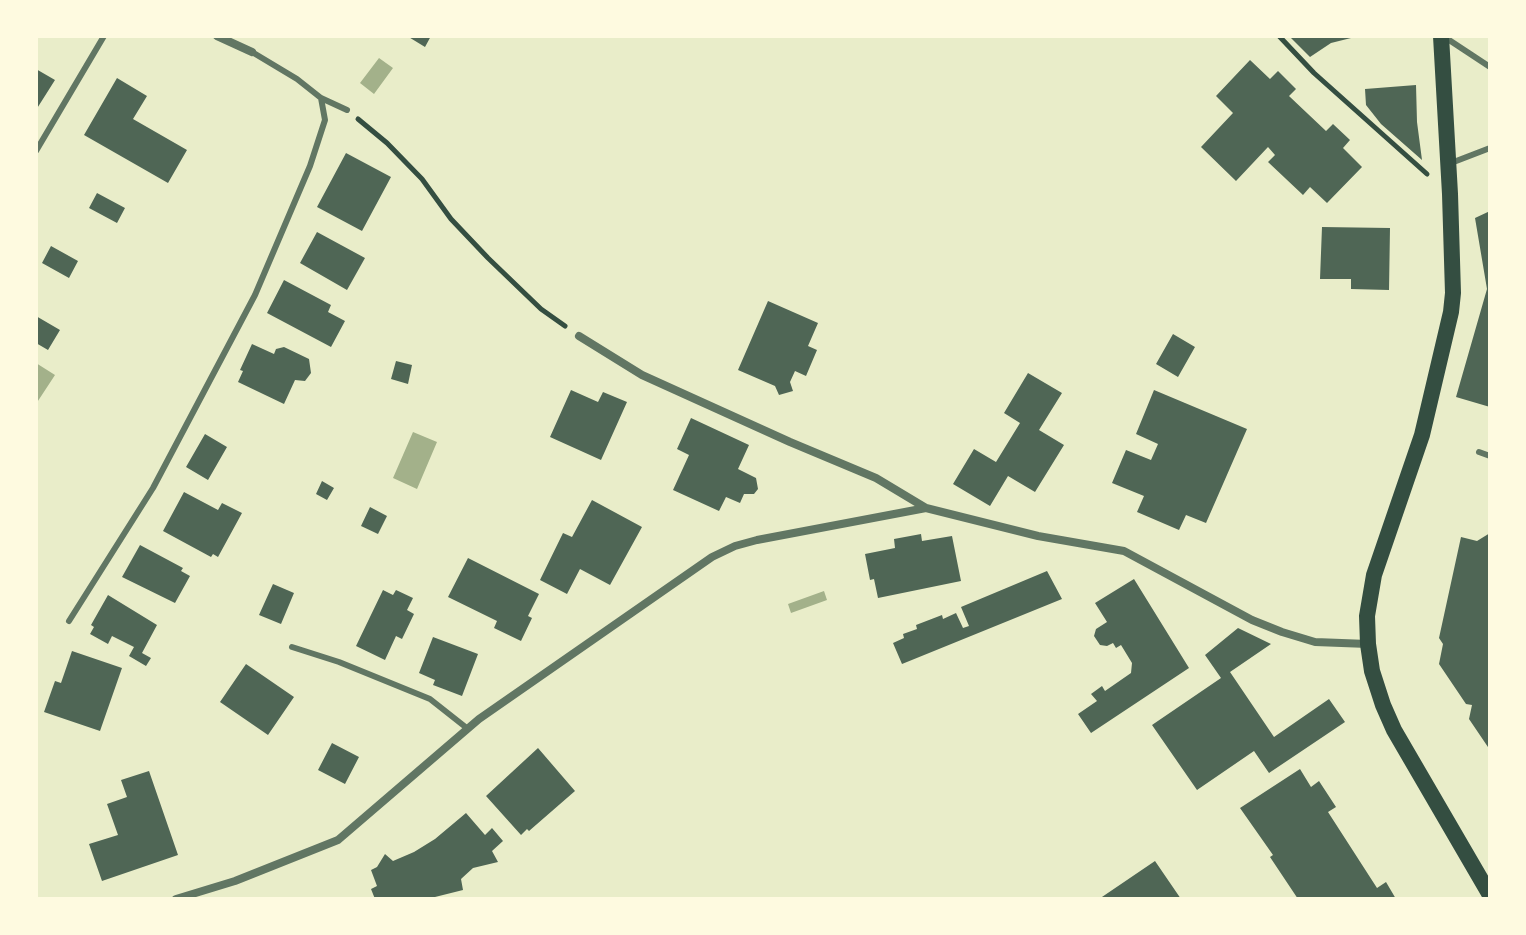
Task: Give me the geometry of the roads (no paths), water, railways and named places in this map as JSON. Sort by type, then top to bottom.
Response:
[{"type":"main road","points":[[1442,36],[1450,194],[1451,312],[1422,435],[1372,583],[1367,616],[1368,644],[1376,682],[1394,730],[1490,895]]},
{"type":"street","points":[[217,36],[252,52]]},
{"type":"street","points":[[579,336],[642,375],[876,478],[926,508],[1038,536],[1124,551],[1252,620],[1282,632],[1315,642],[1368,644]]},
{"type":"street","points":[[176,899],[235,881],[338,840],[468,729],[661,590],[712,557],[735,546],[926,508]]},
{"type":"lane","points":[[36,151],[104,36]]},
{"type":"lane","points":[[1442,36],[1490,67]]},
{"type":"lane","points":[[252,52],[297,79],[321,98],[347,110]]},
{"type":"lane","points":[[69,621],[153,488],[255,295],[310,166],[325,120],[321,98]]},
{"type":"lane","points":[[1448,164],[1490,148]]},
{"type":"lane","points":[[1479,452],[1490,456]]},
{"type":"lane","points":[[292,647],[339,662],[430,699],[468,729]]}]
